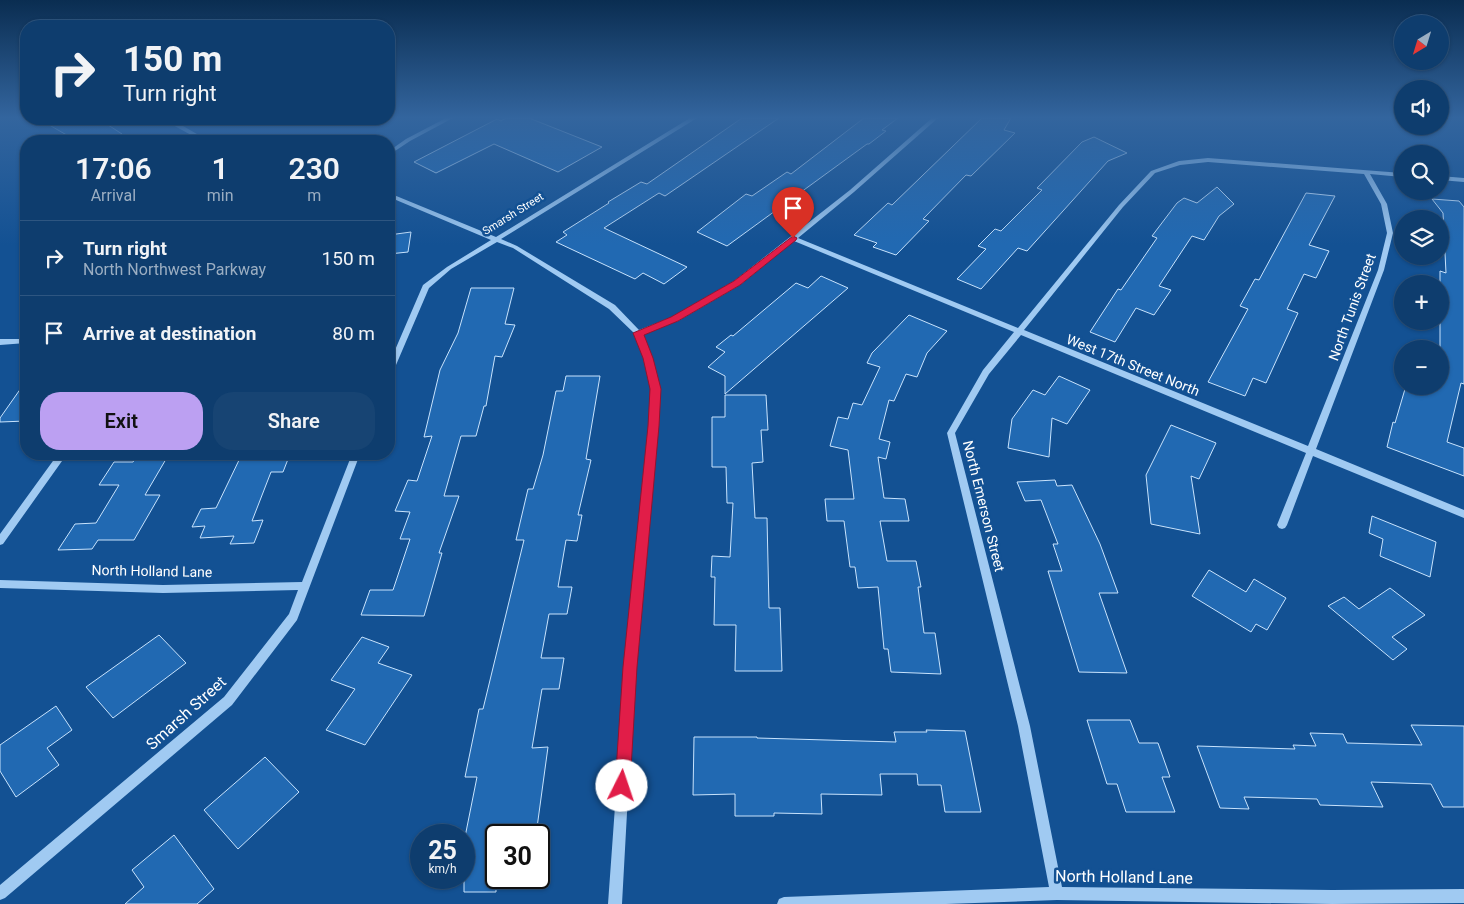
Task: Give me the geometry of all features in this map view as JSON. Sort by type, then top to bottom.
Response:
[{"type":"street","name":"Smarsh Street","points":[[395,358],[426,286],[449,268],[626,160]]},
{"type":"street","points":[[638,333],[675,319],[737,283],[887,160]]},
{"type":"street","name":"North Emerson Street","points":[[1057,893],[1024,726],[951,433],[986,372],[1121,206],[1153,172],[1179,162],[1205,160]]},
{"type":"street","name":"North Emerson Street","points":[[1210,160],[1366,172]]},
{"type":"street","points":[[1366,172],[1394,174]]},
{"type":"street","name":"North Tunis Street","points":[[1310,451],[1381,270],[1390,233],[1384,204],[1366,172]]},
{"type":"street","points":[[1449,179],[1464,180]]},
{"type":"street","points":[[395,197],[514,247],[585,288],[612,307],[638,333],[648,358],[655,389],[654,416],[630,667],[615,904]]},
{"type":"street","name":"West 17th Street North","points":[[793,238],[1464,514]]},
{"type":"street","points":[[0,342],[20,341]]},
{"type":"street","points":[[1282,525],[1310,451]]},
{"type":"street","points":[[0,541],[59,460]]},
{"type":"street","name":"Smarsh Street","points":[[0,893],[228,701],[293,617],[354,460]]},
{"type":"street","name":"North Holland Lane","points":[[0,584],[163,590],[305,586]]},
{"type":"street","name":"North Holland Lane","points":[[784,904],[1057,893],[1332,897],[1464,896]]},
{"type":"building","points":[[418,160],[462,160],[436,173],[414,162]]},
{"type":"building","points":[[531,160],[579,160],[558,172]]},
{"type":"building","points":[[681,160],[717,160],[665,196],[659,193],[604,228],[687,267],[664,284],[643,273],[635,279],[556,242],[567,235],[563,232],[608,202],[641,182],[647,184]]},
{"type":"building","points":[[809,160],[845,160],[727,246],[697,232],[746,194],[752,196],[787,172],[791,174]]},
{"type":"building","points":[[938,160],[987,160],[971,176],[966,175],[923,219],[929,221],[896,255],[873,247],[877,243],[854,235],[888,203],[892,205]]},
{"type":"building","points":[[1064,160],[1110,160],[1027,251],[1018,248],[981,289],[957,279],[986,249],[978,246],[995,229],[1001,231],[1042,190],[1037,188]]},
{"type":"building","points":[[1217,187],[1234,204],[1219,216],[1204,240],[1192,236],[1159,286],[1171,290],[1154,315],[1136,308],[1115,342],[1090,332],[1118,289],[1121,290],[1157,238],[1152,236],[1177,203],[1184,198],[1197,203]]},
{"type":"building","points":[[1306,193],[1335,196],[1309,245],[1329,251],[1316,278],[1304,274],[1287,309],[1298,313],[1266,383],[1253,378],[1245,396],[1208,382],[1248,309],[1240,306],[1255,279],[1259,280]]},
{"type":"building","points":[[1433,200],[1459,201],[1464,207],[1464,384],[1461,383],[1447,442],[1464,448],[1464,476],[1387,447],[1393,422],[1395,423],[1403,395],[1449,395],[1449,340],[1440,340],[1440,330],[1449,330],[1449,275],[1440,275],[1440,271],[1446,273],[1446,265],[1449,265],[1449,210],[1441,210]]},
{"type":"building","points":[[411,232],[408,252],[395,253],[395,234]]},
{"type":"building","points":[[821,276],[848,288],[725,394],[725,376],[708,367],[725,352],[716,347],[731,335],[733,336],[796,283],[808,288]]},
{"type":"building","points":[[471,288],[514,288],[505,324],[515,325],[502,357],[495,356],[486,406],[484,406],[476,436],[461,436],[444,496],[459,496],[439,553],[442,553],[424,616],[361,615],[370,590],[393,590],[410,539],[400,539],[410,512],[395,511],[408,480],[417,481],[432,436],[424,437],[440,370],[458,333]]},
{"type":"building","points":[[909,315],[947,331],[927,353],[917,377],[906,374],[894,401],[889,400],[879,439],[890,442],[886,459],[878,457],[884,498],[905,499],[909,521],[880,521],[887,561],[916,561],[921,587],[918,587],[924,633],[935,633],[941,674],[891,672],[888,649],[884,649],[878,587],[858,588],[855,567],[850,567],[844,521],[827,521],[825,499],[854,499],[848,450],[830,446],[838,417],[848,419],[853,403],[862,405],[880,367],[867,363],[872,353]]},
{"type":"building","points":[[566,376],[600,376],[586,459],[591,460],[578,515],[582,515],[577,541],[566,540],[558,587],[572,587],[567,614],[549,614],[541,658],[564,658],[559,689],[542,689],[532,748],[548,747],[538,824],[485,824],[485,889],[496,889],[496,892],[464,892],[464,889],[475,889],[475,824],[468,824],[477,777],[465,777],[479,709],[483,709],[524,540],[516,540],[528,489],[533,489],[543,455],[556,391],[563,391]]},
{"type":"building","points":[[1059,376],[1090,390],[1067,424],[1052,418],[1049,457],[1008,448],[1012,419],[1033,390],[1045,395]]},
{"type":"building","points":[[20,390],[20,421],[0,422],[0,418]]},
{"type":"building","points":[[725,395],[766,395],[768,430],[761,430],[763,462],[752,463],[755,518],[767,518],[769,608],[780,608],[782,671],[735,671],[736,625],[714,625],[715,577],[711,577],[712,556],[730,557],[733,503],[727,503],[726,467],[712,467],[712,417],[725,417]]},
{"type":"building","points":[[1171,425],[1216,443],[1199,479],[1191,476],[1200,534],[1151,524],[1146,475]]},
{"type":"building","points":[[134,460],[165,460],[145,495],[160,495],[134,540],[98,540],[92,549],[58,550],[75,524],[96,523],[119,485],[99,485],[114,462],[133,462]]},
{"type":"building","points":[[239,460],[288,460],[283,472],[271,472],[252,521],[263,520],[254,543],[230,544],[234,536],[200,538],[205,526],[192,527],[201,509],[216,508]]},
{"type":"building","points":[[1055,480],[1057,486],[1072,485],[1100,544],[1118,593],[1099,593],[1127,673],[1079,672],[1048,571],[1062,571],[1053,544],[1058,544],[1041,500],[1025,501],[1017,482]]},
{"type":"building","points":[[1372,516],[1436,542],[1430,577],[1380,556],[1383,539],[1369,533]]},
{"type":"building","points":[[1209,570],[1246,592],[1254,579],[1286,598],[1267,630],[1256,624],[1251,632],[1192,596]]},
{"type":"building","points":[[1390,588],[1425,615],[1392,637],[1407,649],[1393,660],[1328,606],[1344,597],[1359,609]]},
{"type":"building","points":[[159,635],[186,663],[113,718],[86,687]]},
{"type":"building","points":[[362,637],[389,647],[378,663],[412,675],[365,745],[326,730],[355,689],[331,680]]},
{"type":"building","points":[[56,706],[72,730],[47,748],[59,765],[16,797],[0,771],[0,745]]},
{"type":"building","points":[[1087,720],[1130,720],[1139,743],[1158,743],[1170,777],[1162,777],[1175,812],[1126,812],[1117,784],[1107,784]]},
{"type":"building","points":[[1411,725],[1464,726],[1464,807],[1443,807],[1431,784],[1371,782],[1383,807],[1320,805],[1317,799],[1244,797],[1249,809],[1220,808],[1197,746],[1295,749],[1293,745],[1316,746],[1310,733],[1343,734],[1347,743],[1422,745]]},
{"type":"building","points":[[926,730],[965,731],[981,812],[945,812],[941,785],[918,785],[917,774],[880,774],[882,795],[821,794],[822,814],[774,813],[774,816],[735,816],[735,794],[693,795],[694,737],[757,737],[896,742],[894,732],[927,732]]},
{"type":"building","points":[[265,757],[299,792],[238,849],[204,810]]},
{"type":"building","points":[[174,835],[214,889],[197,904],[125,904],[144,887],[132,870]]},
{"type":"route","points":[[622,786],[630,667],[654,426],[655,389],[648,358],[638,333],[675,319],[737,283],[793,238]]}]
